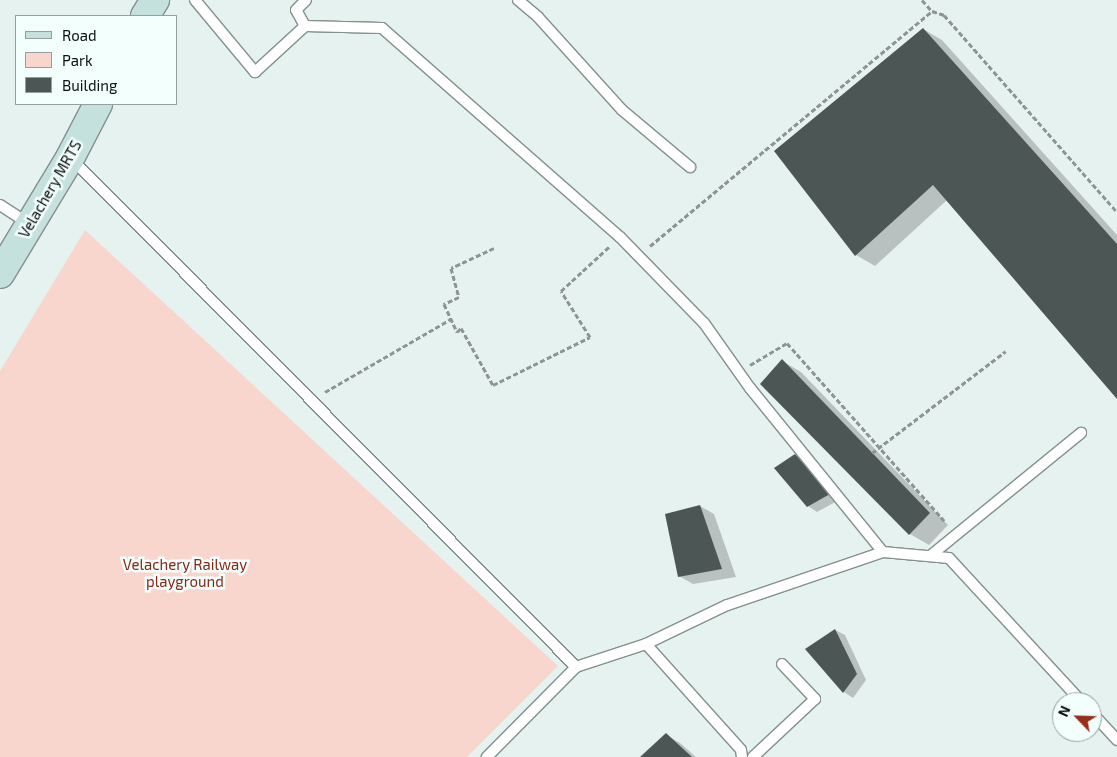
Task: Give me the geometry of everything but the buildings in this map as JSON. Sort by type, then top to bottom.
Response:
[{"type":"street","points":[[146,15],[155,0]]},
{"type":"street","name":"Velachery MRTS","points":[[0,274],[70,158],[97,105]]},
{"type":"lane","points":[[195,0],[255,72],[305,26],[382,28],[620,238],[704,323],[738,371],[883,552]]},
{"type":"lane","points":[[305,26],[296,10],[306,0]]},
{"type":"lane","points":[[518,0],[538,17],[622,110],[690,167]]},
{"type":"lane","points":[[70,158],[576,667]]},
{"type":"lane","points":[[0,205],[30,225]]},
{"type":"lane","points":[[930,556],[1081,434]]},
{"type":"lane","points":[[487,757],[576,667],[646,644],[727,605],[883,552],[949,558],[1073,692]]},
{"type":"lane","points":[[646,644],[741,750],[742,757]]},
{"type":"lane","points":[[752,757],[815,699],[782,664]]},
{"type":"lane","points":[[1102,724],[1117,740]]},
{"type":"path","points":[[922,0],[932,11],[944,14],[1117,212]]},
{"type":"path","points":[[638,256],[932,11]]},
{"type":"path","points":[[494,248],[451,268],[459,297],[444,304],[457,332],[461,328],[493,386],[590,337],[561,291],[620,238]]},
{"type":"path","points":[[311,400],[451,319]]},
{"type":"path","points":[[738,371],[787,343],[956,535]]},
{"type":"path","points":[[872,453],[1006,351]]},
{"type":"green space","name":"Velachery Railway playground","points":[[85,230],[558,666],[467,757],[0,757],[0,371]]}]
